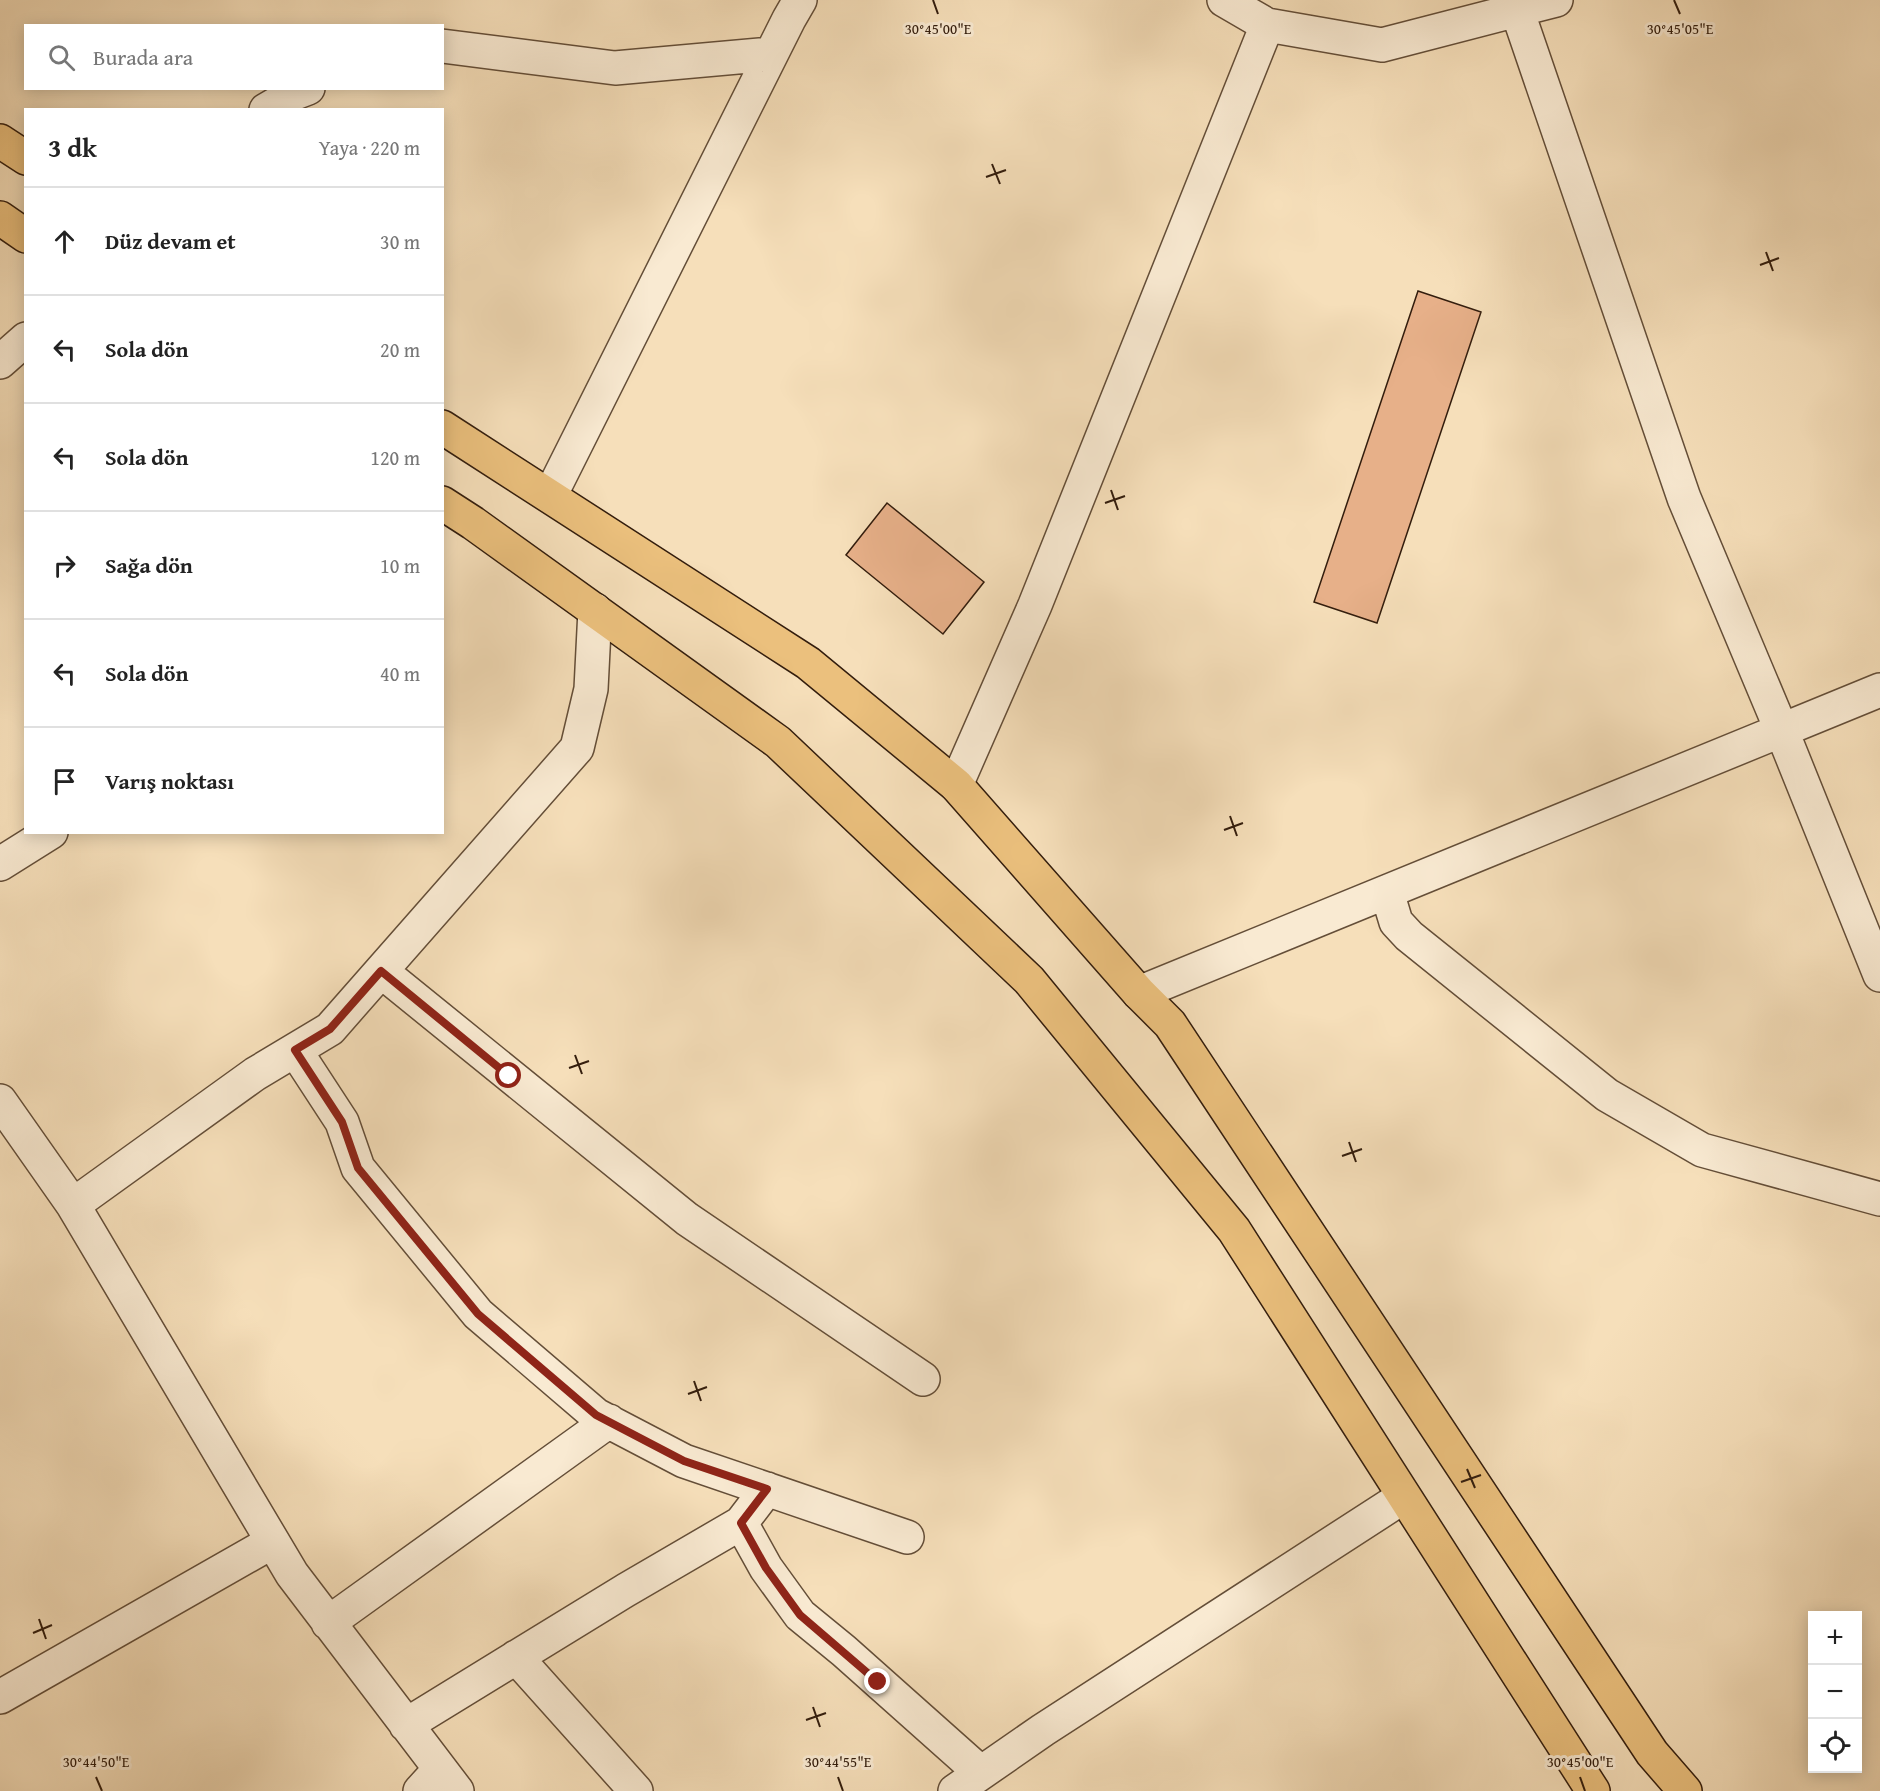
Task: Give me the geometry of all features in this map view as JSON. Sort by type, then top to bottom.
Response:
[{"type":"main road","points":[[0,141],[24,157]]},
{"type":"main road","points":[[0,218],[24,235]]},
{"type":"main road","points":[[444,428],[808,663],[956,784],[1139,993],[1170,1024],[1652,1754],[1685,1791]]},
{"type":"main road","points":[[444,504],[778,742],[1029,980],[1234,1230],[1593,1791]]},
{"type":"street","points":[[550,496],[800,0]]},
{"type":"street","points":[[1224,0],[1268,25],[1382,45],[1556,0]]},
{"type":"street","points":[[1517,10],[1684,498],[1781,729],[1880,975]]},
{"type":"street","points":[[956,784],[1035,605],[1268,25]]},
{"type":"street","points":[[444,46],[615,68],[771,54]]},
{"type":"street","points":[[269,108],[303,90]]},
{"type":"street","points":[[0,362],[24,341]]},
{"type":"street","points":[[73,1206],[255,1074],[330,1029],[577,748],[591,688],[595,610]]},
{"type":"street","points":[[1139,993],[1880,690]]},
{"type":"street","points":[[0,864],[48,834]]},
{"type":"street","points":[[1387,892],[1396,922],[1409,936],[1607,1095],[1702,1150],[1880,1199]]},
{"type":"street","points":[[381,971],[687,1219],[923,1379]]},
{"type":"street","points":[[295,1050],[342,1122],[358,1168],[478,1314],[596,1415],[684,1461],[907,1537]]},
{"type":"street","points":[[0,1101],[73,1206],[292,1574],[406,1725],[439,1784]]},
{"type":"street","points":[[328,1623],[609,1421]]},
{"type":"street","points":[[406,1725],[741,1523],[767,1489]]},
{"type":"street","points":[[741,1523],[766,1568],[800,1615],[844,1651],[968,1782],[1043,1730],[1403,1497]]},
{"type":"street","points":[[0,1697],[272,1542]]},
{"type":"street","points":[[516,1657],[636,1791]]},
{"type":"building","points":[[1418,291],[1481,312],[1377,623],[1314,602]]},
{"type":"building","points":[[887,503],[984,582],[943,634],[846,555]]},
{"type":"route","points":[[509,1076],[381,971],[330,1029],[295,1050],[342,1122],[358,1168],[478,1314],[596,1415],[684,1461],[767,1489],[741,1523],[766,1568],[800,1615],[878,1682]]}]
